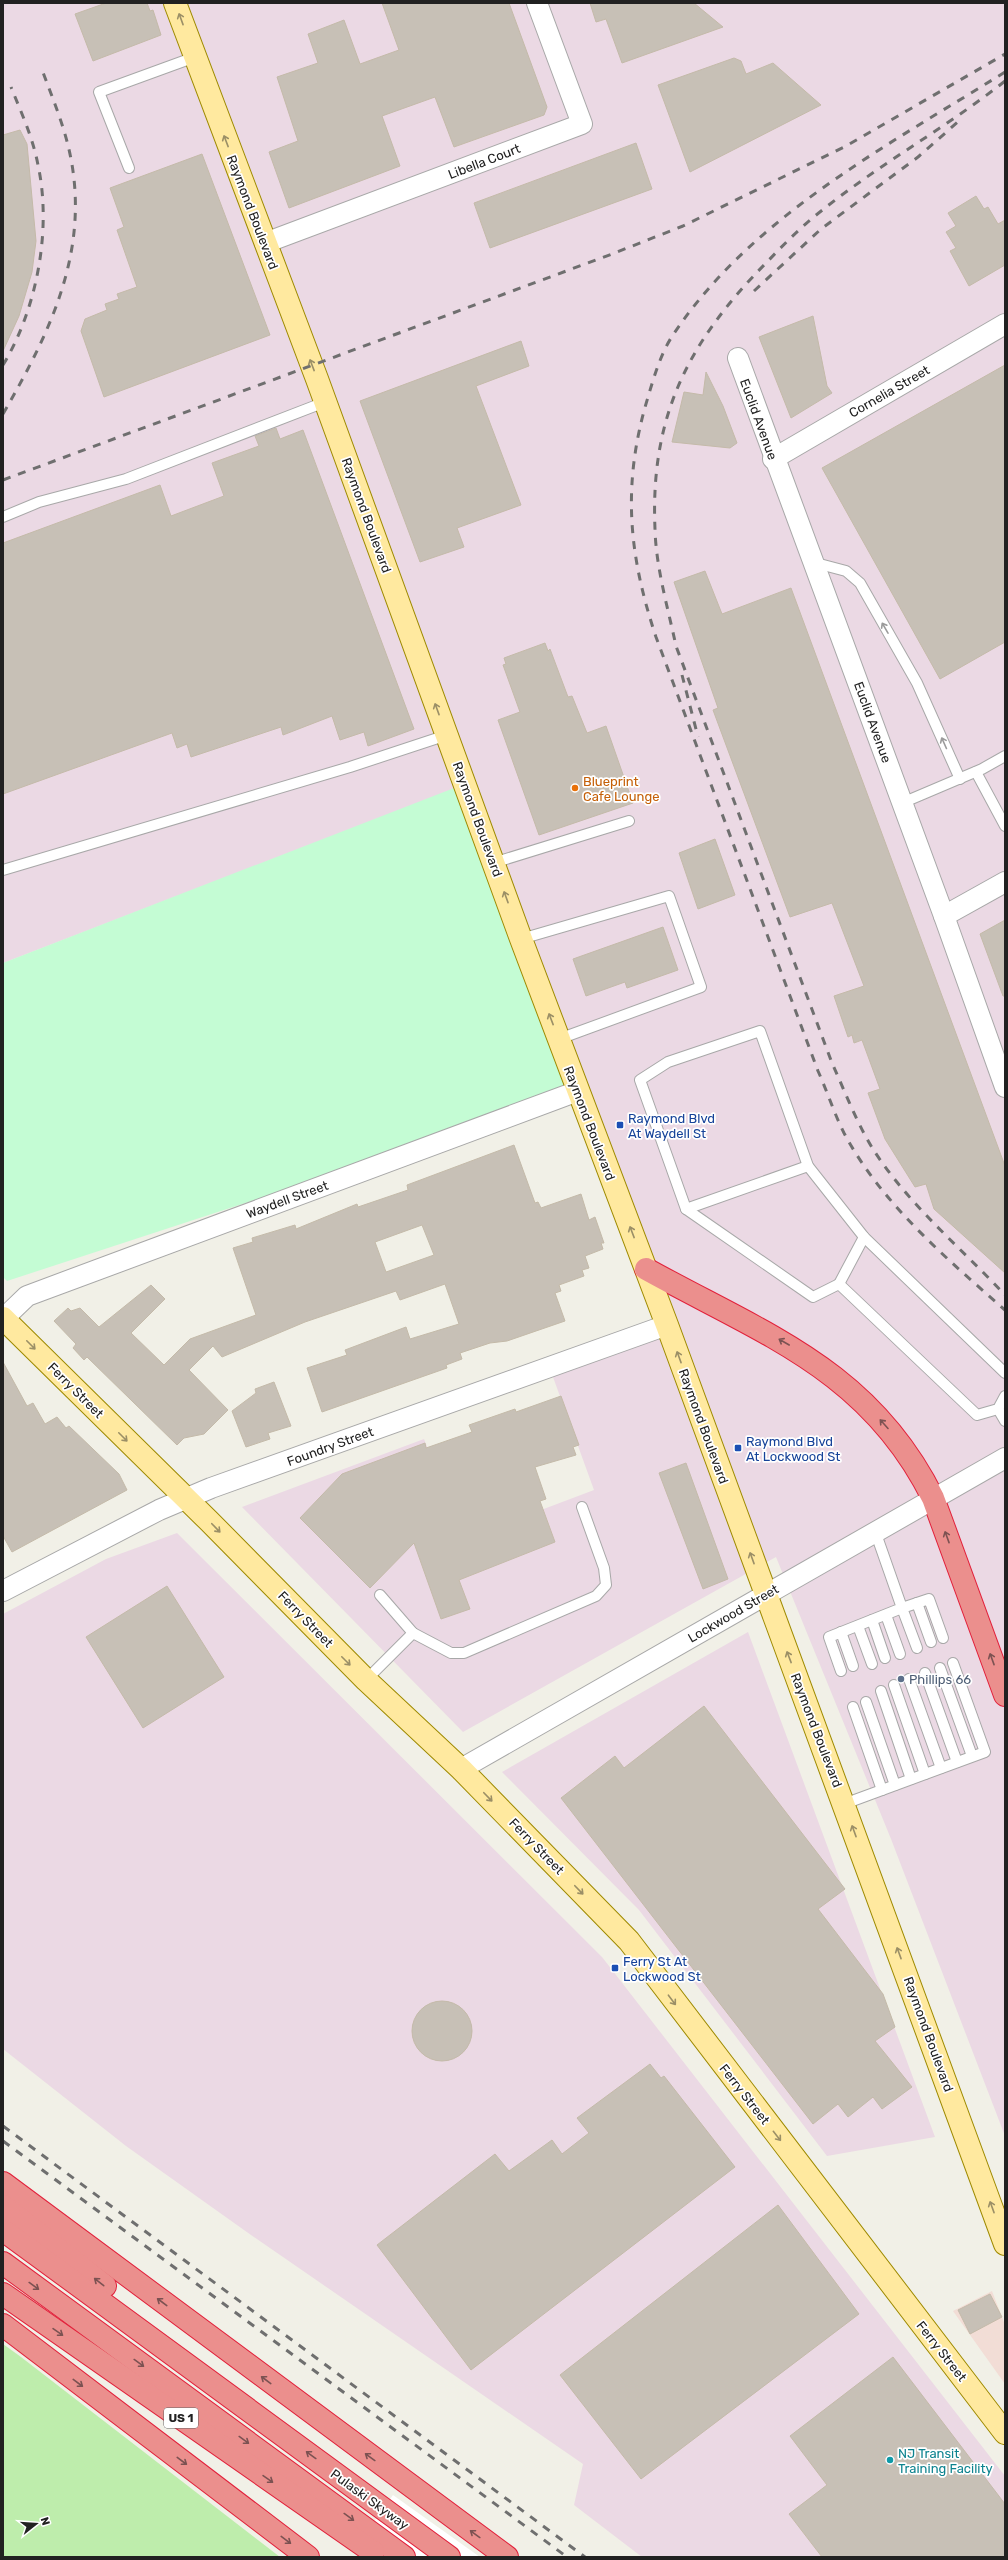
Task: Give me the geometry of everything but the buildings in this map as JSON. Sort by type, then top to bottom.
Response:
[{"type":"highway","points":[[646,1269],[795,1348],[843,1383],[887,1427],[920,1474],[933,1498],[1005,1696]]},
{"type":"highway","points":[[3,2183],[507,2557]]},
{"type":"highway","points":[[3,2206],[116,2295],[290,2441]]},
{"type":"highway","points":[[3,2230],[290,2441]]},
{"type":"highway","points":[[3,2263],[363,2536],[404,2557]]},
{"type":"highway","name":"US 1","points":[[3,2294],[363,2536],[381,2557]]},
{"type":"highway","points":[[3,2325],[308,2557]]},
{"type":"highway","name":"Pulaski Skyway","points":[[290,2441],[449,2557]]},
{"type":"main road","name":"Raymond Boulevard","points":[[175,3],[325,402],[521,939],[667,1325],[1005,2244]]},
{"type":"main road","name":"Ferry Street","points":[[3,1318],[188,1499],[366,1680],[461,1769],[629,1941],[1005,2433]]},
{"type":"street","name":"Libella Court","points":[[265,243],[582,124],[537,3]]},
{"type":"street","name":"Cornelia Street","points":[[773,459],[1005,324]]},
{"type":"street","name":"Euclid Avenue","points":[[738,358],[773,459],[944,916],[1005,1087]]},
{"type":"street","points":[[944,916],[1005,882]]},
{"type":"street","name":"Waydell Street","points":[[3,1318],[27,1296],[578,1091]]},
{"type":"street","name":"Foundry Street","points":[[3,1591],[159,1510],[211,1488],[667,1325]]},
{"type":"street","name":"Lockwood Street","points":[[461,1769],[1005,1458]]},
{"type":"lane","points":[[128,168],[99,92],[195,57]]},
{"type":"lane","points":[[3,517],[39,502],[126,479],[325,402]]},
{"type":"lane","points":[[812,562],[846,571],[860,583],[917,683],[960,779]]},
{"type":"lane","points":[[3,870],[350,767],[447,735]]},
{"type":"lane","points":[[902,803],[976,772],[1005,756]]},
{"type":"lane","points":[[976,772],[1005,826]]},
{"type":"lane","points":[[493,863],[629,821]]},
{"type":"lane","points":[[521,939],[668,896],[702,987],[559,1039]]},
{"type":"lane","points":[[864,1237],[839,1284],[813,1297],[686,1209],[640,1080],[668,1062],[760,1031],[808,1166],[864,1237],[1005,1373]]},
{"type":"lane","points":[[686,1209],[808,1166]]},
{"type":"lane","points":[[839,1284],[976,1415],[998,1409],[1005,1396]]},
{"type":"lane","points":[[998,1409],[1005,1421]]},
{"type":"lane","points":[[380,1596],[413,1633],[451,1653],[464,1653],[596,1596],[606,1585],[604,1568],[582,1507]]},
{"type":"lane","points":[[875,1531],[916,1648]]},
{"type":"lane","points":[[841,1671],[829,1637],[929,1599],[943,1638]]},
{"type":"lane","points":[[917,1603],[931,1642]]},
{"type":"lane","points":[[886,1615],[900,1654]]},
{"type":"lane","points":[[872,1620],[885,1658]]},
{"type":"lane","points":[[858,1626],[872,1664]]},
{"type":"lane","points":[[842,1632],[853,1666]]},
{"type":"lane","points":[[366,1680],[413,1633]]},
{"type":"lane","points":[[844,1804],[985,1752],[953,1663]]},
{"type":"lane","points":[[940,1668],[972,1756]]},
{"type":"lane","points":[[925,1673],[957,1762]]},
{"type":"lane","points":[[909,1679],[941,1768]]},
{"type":"lane","points":[[894,1685],[925,1774]]},
{"type":"lane","points":[[881,1691],[911,1779]]},
{"type":"lane","points":[[866,1702],[895,1785]]},
{"type":"lane","points":[[853,1706],[882,1790]]},
{"type":"shaded area","points":[[3,3],[1005,3],[1005,2136],[891,1839],[776,1557],[463,1732],[242,1507],[424,1439],[464,1539],[594,1490],[549,1366],[661,1325],[467,784],[3,963]]},
{"type":"shaded area","points":[[177,1533],[602,1957],[1005,2476],[1005,2557],[642,2557],[574,2505],[583,2464],[251,2235],[126,2146],[3,2049],[3,1614],[106,1559]]},
{"type":"shaded area","points":[[748,1632],[935,2137],[827,2156],[639,1910],[502,1772]]},
{"type":"shaded area","points":[[992,2291],[1005,2325],[1005,2384],[953,2311]]},
{"type":"green space","points":[[467,783],[576,1095],[7,1281],[3,1277],[3,963]]},
{"type":"green space","points":[[3,2344],[21,2357],[280,2557],[3,2557]]},
{"type":"pier","points":[[393,2495],[480,2557],[361,2557],[353,2551]]},
{"type":"railway","points":[[3,480],[612,254],[683,226],[846,146],[1005,54]]},
{"type":"railway","points":[[3,414],[36,354],[61,292],[70,260],[74,228],[75,194],[71,159],[62,124],[41,67]]},
{"type":"railway","points":[[1005,72],[868,157],[823,188],[780,221],[740,256],[703,295],[671,338],[658,367],[648,397],[640,429],[634,459],[632,489],[634,547],[639,576],[656,637],[818,1071],[840,1125],[859,1159],[896,1206],[938,1250],[1005,1310]]},
{"type":"railway","points":[[1005,81],[961,114],[869,175],[817,214],[795,234],[740,291],[716,321],[696,351],[680,382],[668,415],[659,450],[655,488],[656,544],[660,573],[676,646],[832,1063],[854,1114],[873,1150],[909,1197],[1005,1295]]},
{"type":"railway","points":[[3,365],[15,343],[33,294],[42,242],[43,215],[42,190],[36,155],[11,87]]},
{"type":"railway","points":[[754,291],[821,229],[918,157],[960,120]]},
{"type":"railway","points":[[682,675],[698,737]]},
{"type":"railway","points":[[3,2126],[585,2557]]},
{"type":"railway","points":[[3,2141],[567,2557]]},
{"type":"place","name":"Blueprint Cafe Lounge","points":[[575,788]]},
{"type":"place","name":"Raymond Blvd At Waydell St","points":[[620,1125]]},
{"type":"place","name":"Raymond Blvd At Lockwood St","points":[[738,1448]]},
{"type":"place","name":"Phillips 66","points":[[901,1679]]},
{"type":"place","name":"Ferry St At Lockwood St","points":[[615,1968]]},
{"type":"place","name":"NJ Transit Training Facility","points":[[890,2460]]}]
